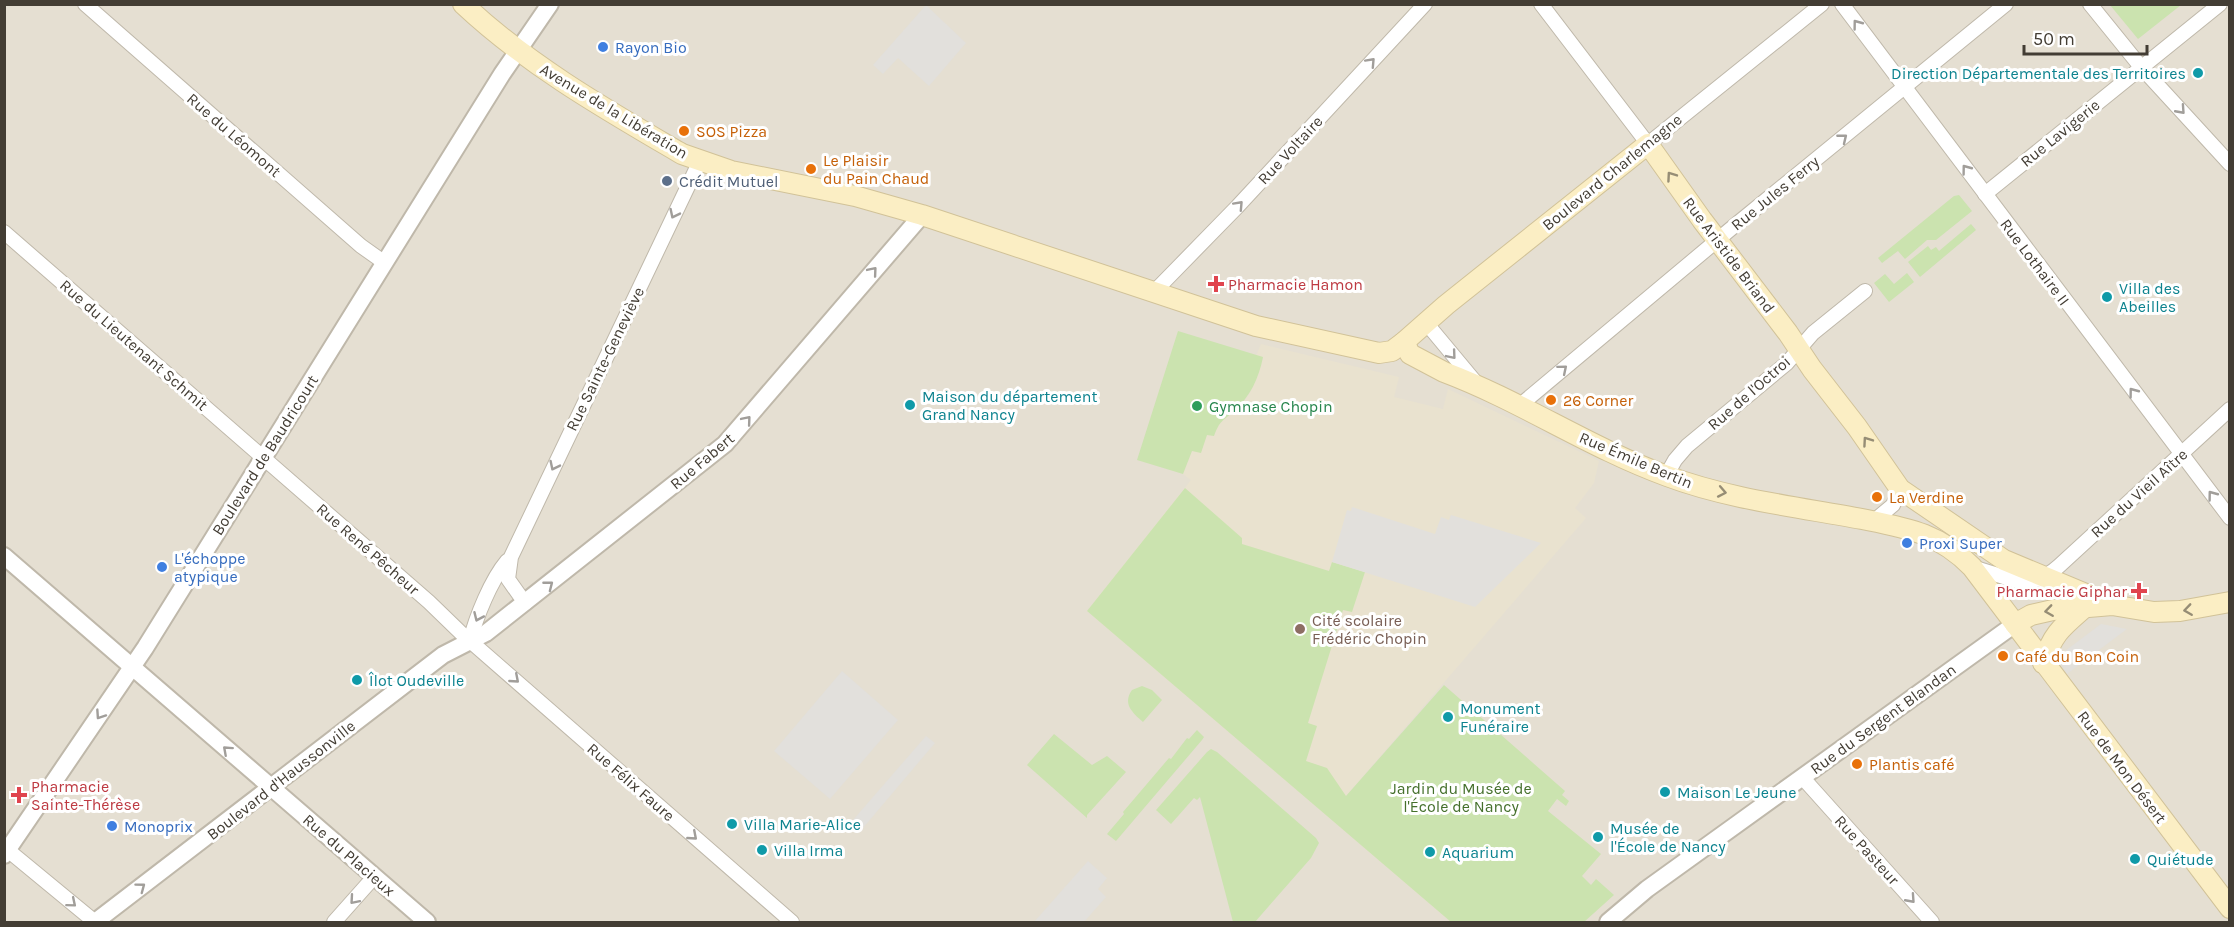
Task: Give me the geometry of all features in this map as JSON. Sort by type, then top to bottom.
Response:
[{"type":"main road","name":"Avenue de la Libération","points":[[463,4],[517,51],[550,74],[682,154],[731,171],[855,196],[922,215]]},
{"type":"main road","name":"Rue Aristide Briand","points":[[1648,144],[1857,427],[1900,489]]},
{"type":"main road","name":"Boulevard Charlemagne","points":[[1404,342],[1481,277],[1648,144]]},
{"type":"main road","points":[[922,215],[1256,326],[1379,353],[1392,351],[1404,342]]},
{"type":"main road","name":"Rue Émile Bertin","points":[[1404,342],[1410,354],[1666,476],[1709,490],[1874,522],[1934,537]]},
{"type":"main road","points":[[1900,489],[1999,557],[2112,605]]},
{"type":"main road","name":"Rue de Mon Désert","points":[[1934,537],[1951,548],[1972,567],[2229,908]]},
{"type":"main road","points":[[2015,624],[2027,616],[2042,612],[2085,607],[2112,605],[2154,612],[2180,611],[2229,602]]},
{"type":"main road","points":[[2043,663],[2050,642],[2056,633],[2085,607]]},
{"type":"street","name":"Rue du Léomont","points":[[85,4],[362,246],[385,263]]},
{"type":"street","name":"Boulevard de Baudricourt","points":[[6,850],[132,667],[517,51],[550,4]]},
{"type":"street","name":"Rue Voltaire","points":[[1153,293],[1425,4]]},
{"type":"street","name":"Rue Aristide Briand","points":[[1541,4],[1648,144]]},
{"type":"street","name":"Boulevard Charlemagne","points":[[1648,144],[1822,4]]},
{"type":"street","name":"Rue Lothaire II","points":[[1842,4],[2229,518]]},
{"type":"street","name":"Rue Jules Ferry","points":[[1518,406],[2006,4]]},
{"type":"street","points":[[2090,4],[2141,67],[2229,164]]},
{"type":"street","name":"Rue Lavigerie","points":[[1985,194],[2220,4]]},
{"type":"street","name":"Rue Sainte-Geneviève","points":[[525,603],[508,579],[507,573],[511,557],[700,161]]},
{"type":"street","name":"Rue Fabert","points":[[470,641],[486,633],[525,603],[725,444],[922,215]]},
{"type":"street","name":"Rue du Lieutenant Schmit","points":[[4,232],[263,459]]},
{"type":"street","name":"Rue de l'Octroi","points":[[1666,476],[1675,460],[1687,446],[1787,363],[1814,333],[1865,291]]},
{"type":"street","name":"Rue Émile Bertin","points":[[1427,324],[1478,386]]},
{"type":"street","name":"Rue du Vieil Aître","points":[[2046,576],[2229,409]]},
{"type":"street","name":"Rue René Pêcheur","points":[[263,459],[429,602],[470,641]]},
{"type":"street","points":[[1874,522],[1893,505],[1900,489]]},
{"type":"street","name":"Rue du Placieux","points":[[4,556],[427,922]]},
{"type":"street","name":"Rue Sainte-Geneviève","points":[[470,641],[474,624],[500,569],[511,557]]},
{"type":"street","points":[[1972,567],[2028,583],[2046,576]]},
{"type":"street","name":"Rue du Sergent Blandan","points":[[1608,922],[1647,889],[2015,624]]},
{"type":"street","name":"Boulevard d'Haussonville","points":[[95,922],[443,655],[470,641]]},
{"type":"street","name":"Rue Félix Faure","points":[[470,641],[792,922]]},
{"type":"street","name":"Rue Pasteur","points":[[1802,777],[1932,922]]},
{"type":"street","points":[[6,850],[95,922]]},
{"type":"street","points":[[334,922],[374,876]]},
{"type":"shaded area","points":[[5,5],[2229,5],[2229,922],[5,922]]},
{"type":"shaded area","points":[[926,5],[966,43],[929,86],[898,58],[883,74],[873,65]]},
{"type":"shaded area","name":"Cité scolaire Frédéric Chopin","points":[[1261,344],[1399,377],[1394,397],[1443,409],[1448,389],[1599,461],[1594,483],[1575,508],[1586,518],[1346,796],[1451,922],[1087,611],[1191,480],[1183,474],[1192,451],[1207,434],[1214,436],[1219,422],[1244,401],[1252,389],[1263,358],[1256,356]]},
{"type":"shaded area","points":[[1352,507],[1435,534],[1441,517],[1449,520],[1451,515],[1541,543],[1475,607],[1332,562],[1347,510],[1351,511]]},
{"type":"shaded area","points":[[2101,624],[2127,629],[2067,674],[2057,657]]},
{"type":"shaded area","points":[[842,671],[898,720],[830,799],[774,751]]},
{"type":"shaded area","points":[[926,736],[935,743],[863,828],[853,820]]},
{"type":"shaded area","points":[[1088,861],[1107,878],[1098,889],[1106,897],[1084,922],[1034,922]]},
{"type":"green space","points":[[2110,5],[2181,5],[2138,39]]},
{"type":"green space","points":[[1959,195],[1972,211],[1936,240],[1927,240],[1905,259],[1898,251],[1882,263],[1878,258],[1954,196]]},
{"type":"green space","points":[[1971,224],[1976,230],[1920,277],[1908,262],[1928,246],[1931,250],[1936,247],[1939,251]]},
{"type":"green space","points":[[1907,273],[1914,282],[1889,302],[1874,283],[1885,274],[1894,284]]},
{"type":"green space","name":"Gymnase Chopin","points":[[1178,331],[1263,357],[1256,380],[1249,393],[1240,406],[1220,424],[1214,436],[1207,435],[1201,453],[1192,451],[1183,474],[1137,460]]},
{"type":"green space","name":"Jardin du Musée de l'École de Nancy","points":[[1185,488],[1242,538],[1242,544],[1329,571],[1332,562],[1365,572],[1352,612],[1343,610],[1308,723],[1317,726],[1306,761],[1327,768],[1346,796],[1444,685],[1565,791],[1562,795],[1569,801],[1566,806],[1557,799],[1548,811],[1601,854],[1582,876],[1591,885],[1596,879],[1614,895],[1584,922],[1451,922],[1087,611]]},
{"type":"green space","points":[[1142,686],[1152,690],[1162,700],[1143,722],[1132,712],[1128,704],[1132,690]]},
{"type":"green space","points":[[1197,730],[1204,737],[1202,740],[1116,841],[1107,834],[1169,758],[1171,759],[1187,738],[1189,739]]},
{"type":"green space","points":[[1054,734],[1092,765],[1107,756],[1126,772],[1087,815],[1087,818],[1027,765]]},
{"type":"green space","points":[[1211,749],[1316,838],[1319,843],[1311,858],[1255,922],[1233,922],[1200,797],[1197,800],[1194,798],[1171,824],[1156,810]]},
{"type":"place","name":"Rayon Bio","points":[[603,47]]},
{"type":"place","name":"Direction Départementale des Territoires","points":[[2198,73]]},
{"type":"place","name":"SOS Pizza","points":[[684,131]]},
{"type":"place","name":"Le Plaisir du Pain Chaud","points":[[811,169]]},
{"type":"place","name":"Crédit Mutuel","points":[[667,181]]},
{"type":"place","name":"Pharmacie Hamon","points":[[1216,284]]},
{"type":"place","name":"Villa des Abeilles","points":[[2107,297]]},
{"type":"place","name":"26 Corner","points":[[1551,400]]},
{"type":"place","name":"Maison du département Grand Nancy","points":[[910,405]]},
{"type":"place","name":"Gymnase Chopin","points":[[1197,406]]},
{"type":"place","name":"La Verdine","points":[[1877,497]]},
{"type":"place","name":"Proxi Super","points":[[1907,543]]},
{"type":"place","name":"L'échoppe atypique","points":[[162,567]]},
{"type":"place","name":"Pharmacie Giphar","points":[[2139,591]]},
{"type":"place","name":"Cité scolaire Frédéric Chopin","points":[[1300,629]]},
{"type":"place","name":"Café du Bon Coin","points":[[2003,656]]},
{"type":"place","name":"Îlot Oudeville","points":[[357,680]]},
{"type":"place","name":"Monument Funéraire","points":[[1448,717]]},
{"type":"place","name":"Plantis café","points":[[1857,764]]},
{"type":"place","name":"Maison Le Jeune","points":[[1665,792]]},
{"type":"place","name":"Pharmacie Sainte-Thérèse","points":[[19,795]]},
{"type":"place","name":"Villa Marie-Alice","points":[[732,824]]},
{"type":"place","name":"Monoprix","points":[[112,826]]},
{"type":"place","name":"Musée de l'École de Nancy","points":[[1598,837]]},
{"type":"place","name":"Villa Irma","points":[[762,850]]},
{"type":"place","name":"Aquarium","points":[[1430,852]]},
{"type":"place","name":"Quiétude","points":[[2135,859]]}]
